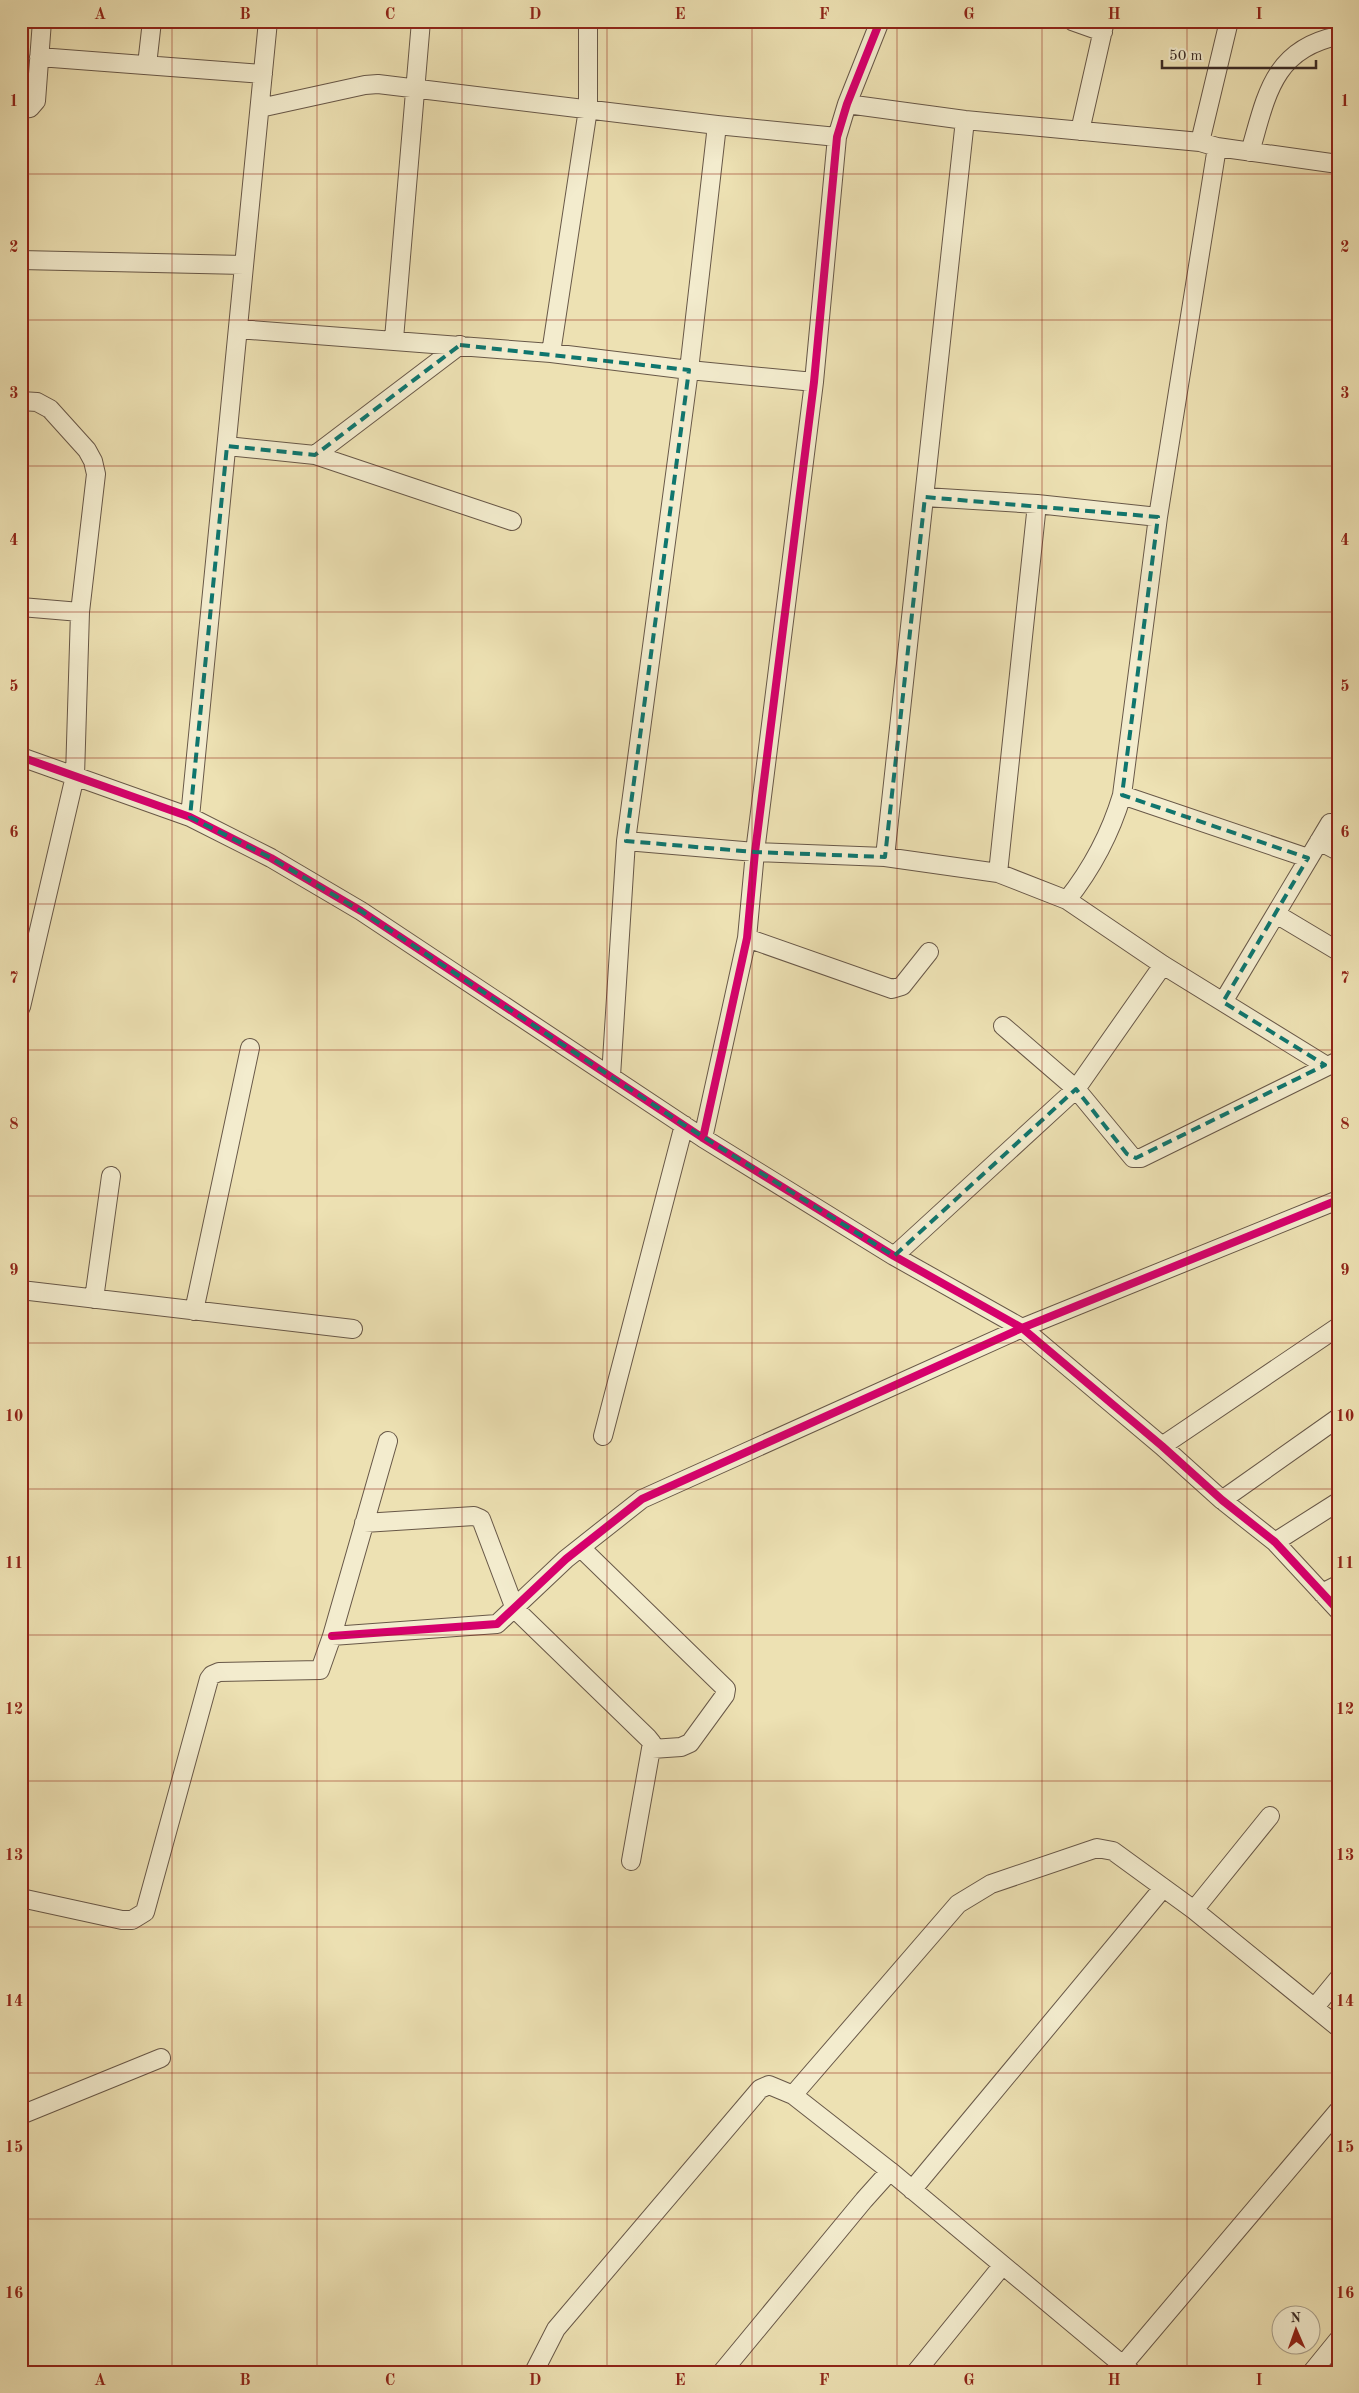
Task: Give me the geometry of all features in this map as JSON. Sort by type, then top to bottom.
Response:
[{"type":"street","points":[[21,109],[30,108],[36,102],[42,21]]},
{"type":"street","points":[[147,66],[152,21]]},
{"type":"street","points":[[190,817],[268,21]]},
{"type":"street","points":[[394,339],[421,21]]},
{"type":"street","points":[[550,352],[588,110],[588,21]]},
{"type":"street","points":[[704,1138],[747,938],[814,382],[837,137],[847,104],[880,21]]},
{"type":"street","points":[[1072,21],[1104,26],[1080,131]]},
{"type":"street","points":[[1067,900],[1101,852],[1113,825],[1122,795],[1208,145],[1229,21]]},
{"type":"street","points":[[1250,152],[1270,85],[1279,72],[1306,48],[1324,39],[1338,36]]},
{"type":"street","points":[[39,57],[263,74]]},
{"type":"street","points":[[260,108],[365,85],[414,88],[717,126],[837,137]]},
{"type":"street","points":[[847,104],[965,120],[1208,145],[1338,164]]},
{"type":"street","points":[[884,856],[965,120]]},
{"type":"street","points":[[611,1076],[626,841],[690,370],[717,126]]},
{"type":"street","points":[[21,260],[244,265]]},
{"type":"street","points":[[238,329],[550,352],[690,370],[814,382]]},
{"type":"street","points":[[315,455],[460,345]]},
{"type":"street","points":[[21,400],[44,404],[87,450],[93,461],[96,474],[80,612],[75,776],[21,1007]]},
{"type":"street","points":[[227,446],[315,455],[512,520]]},
{"type":"street","points":[[925,496],[1037,504],[1158,517]]},
{"type":"street","points":[[998,873],[1037,504]]},
{"type":"street","points":[[21,607],[80,612]]},
{"type":"street","points":[[21,757],[190,817],[271,858],[361,911],[704,1138],[894,1256],[1022,1328],[1162,1446],[1222,1500],[1275,1542],[1338,1610]]},
{"type":"street","points":[[1122,795],[1308,858]]},
{"type":"street","points":[[1223,1002],[1330,823]]},
{"type":"street","points":[[626,841],[756,852],[884,856],[998,873],[1067,900],[1223,1002],[1331,1063]]},
{"type":"street","points":[[1319,841],[1338,850]]},
{"type":"street","points":[[1276,914],[1338,951]]},
{"type":"street","points":[[747,938],[892,989],[902,986],[929,952]]},
{"type":"street","points":[[894,1256],[1076,1089],[1164,965]]},
{"type":"street","points":[[1003,1026],[1076,1089],[1127,1154],[1136,1158],[1331,1063]]},
{"type":"street","points":[[194,1310],[250,1048]]},
{"type":"street","points":[[603,1436],[684,1125]]},
{"type":"street","points":[[94,1299],[111,1176]]},
{"type":"street","points":[[332,1636],[498,1624],[581,1548],[642,1499],[1022,1328],[1338,1200]]},
{"type":"street","points":[[21,1290],[353,1329]]},
{"type":"street","points":[[1162,1446],[1338,1327]]},
{"type":"street","points":[[1222,1500],[1338,1418]]},
{"type":"street","points":[[21,1898],[122,1920],[132,1920],[145,1912],[212,1675],[219,1672],[317,1671],[321,1668],[388,1441]]},
{"type":"street","points":[[1275,1542],[1338,1502]]},
{"type":"street","points":[[364,1523],[478,1516],[483,1521],[515,1609],[648,1738],[652,1749],[631,1861]]},
{"type":"street","points":[[581,1548],[726,1689],[725,1695],[690,1743],[681,1747],[652,1749]]},
{"type":"street","points":[[1322,1593],[1338,1585]]},
{"type":"street","points":[[1194,1910],[1270,1816]]},
{"type":"street","points":[[793,2095],[946,1915],[958,1904],[979,1889],[1097,1848],[1113,1851],[1194,1910],[1338,2027]]},
{"type":"street","points":[[912,2190],[1163,1888]]},
{"type":"street","points":[[1315,2007],[1338,1979]]},
{"type":"street","points":[[21,2115],[161,2058]]},
{"type":"street","points":[[534,2372],[556,2330],[760,2089],[769,2085],[793,2095],[890,2171],[1123,2369],[1338,2111]]},
{"type":"street","points":[[722,2372],[890,2171]]},
{"type":"street","points":[[916,2372],[1002,2266]]},
{"type":"street","points":[[1312,2372],[1338,2340]]},
{"type":"highlighted area","points":[[460,345],[689,370],[626,841],[755,852],[885,857],[925,497],[1158,517],[1122,795],[1308,858],[1223,1002],[1325,1065],[1136,1158],[1127,1154],[1076,1089],[894,1256],[684,1125],[361,911],[271,858],[190,817],[227,446],[315,455]]},
{"type":"cycle path","points":[[703,1138],[747,938],[755,852],[814,382],[837,137],[847,104],[880,21]]},
{"type":"cycle path","points":[[21,757],[190,817],[271,858],[361,911],[703,1138],[894,1256],[1022,1328],[1162,1446],[1222,1500],[1275,1542],[1338,1610]]},
{"type":"cycle path","points":[[332,1636],[497,1624],[566,1559],[642,1499],[1022,1328],[1338,1200]]}]
